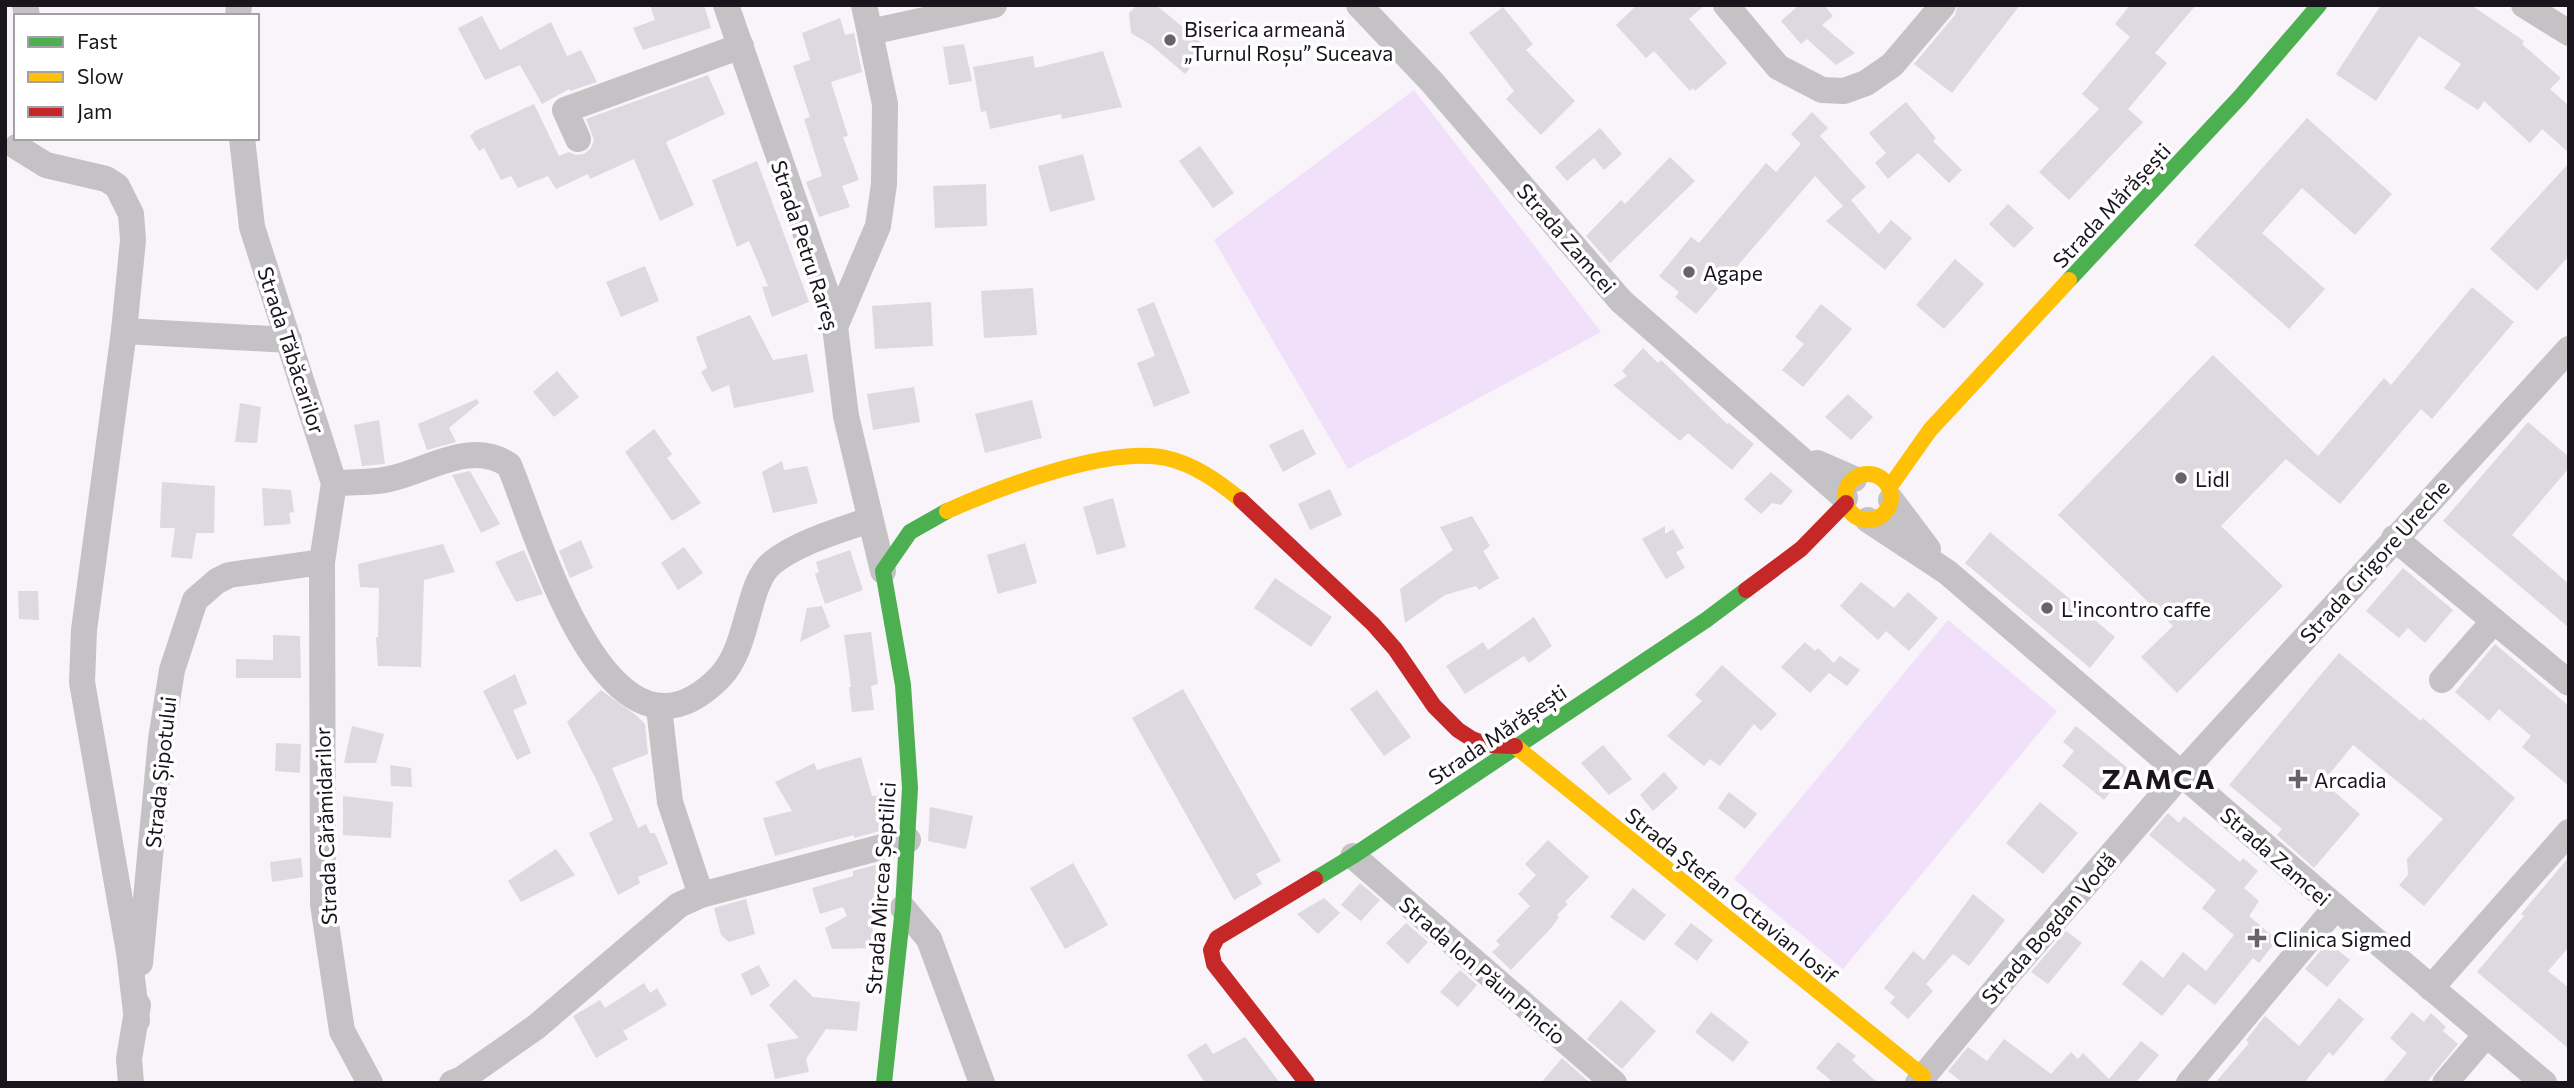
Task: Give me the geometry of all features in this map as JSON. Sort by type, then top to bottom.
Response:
[{"type":"street","name":"Strada Petru Rareș","points":[[726,5],[825,289],[835,327],[846,416],[883,571]]},
{"type":"street","points":[[835,327],[878,226],[884,184],[885,104],[864,5]]},
{"type":"street","points":[[870,32],[995,5]]},
{"type":"street","name":"Strada Zamcei","points":[[1359,5],[1432,81],[1621,301],[1793,452],[1857,499],[1947,572],[2544,1083]]},
{"type":"street","points":[[1726,5],[1778,67],[1822,90],[1844,91],[1866,83],[1892,65],[1943,5]]},
{"type":"street","name":"Strada Mărășești","points":[[1307,1083],[1214,964],[1210,956],[1211,945],[1224,932],[1353,856],[1706,620],[1801,548],[1930,430],[2240,97],[2299,32],[2319,5]]},
{"type":"street","points":[[2531,10],[2569,33]]},
{"type":"street","points":[[578,139],[565,110],[741,46]]},
{"type":"street","name":"Strada Tăbăcarilor","points":[[242,140],[252,227],[334,483],[322,562]]},
{"type":"street","points":[[14,149],[46,165],[106,179],[117,186],[131,214],[133,240],[124,331],[84,629],[82,682],[129,952],[136,1021]]},
{"type":"street","points":[[124,331],[289,340]]},
{"type":"street","name":"Strada Grigore Ureche","points":[[2181,775],[2394,538],[2569,349]]},
{"type":"street","name":"Strada Mărășești","points":[[1857,499],[1881,516],[1889,506],[1890,494],[1930,430]]},
{"type":"street","points":[[334,483],[388,480],[465,455],[488,454],[509,465],[559,596],[600,667],[632,697],[659,708],[691,701],[721,676],[738,651],[760,578],[772,563],[814,540],[869,520]]},
{"type":"street","points":[[883,571],[909,533],[924,522],[991,494],[1043,476],[1112,460],[1138,456],[1166,458],[1198,470],[1219,484],[1360,610],[1393,646],[1452,726],[1467,737],[1488,744],[1515,746]]},
{"type":"street","points":[[1857,499],[1885,482],[1890,494]]},
{"type":"street","name":"Strada Zamcei","points":[[1890,494],[1947,572]]},
{"type":"street","points":[[2394,538],[2569,683]]},
{"type":"street","name":"Strada Șipotului","points":[[131,1083],[129,1059],[136,1021],[161,739],[172,670],[195,600],[217,580],[229,575],[322,562]]},
{"type":"street","name":"Strada Cărămidarilor","points":[[322,562],[323,904],[342,1031],[370,1083]]},
{"type":"street","name":"Strada Mircea Șeptilici","points":[[883,571],[903,685],[909,788],[903,908],[884,1083]]},
{"type":"street","points":[[2442,681],[2494,621]]},
{"type":"street","points":[[659,708],[670,802],[701,895]]},
{"type":"street","name":"Strada Ștefan Octavian Iosif","points":[[1515,746],[1921,1079]]},
{"type":"street","name":"Strada Bogdan Vodă","points":[[1921,1079],[2004,978],[2181,775]]},
{"type":"street","points":[[2431,988],[2569,832]]},
{"type":"street","points":[[452,1083],[462,1079],[536,1027],[679,905],[701,895],[908,840]]},
{"type":"street","name":"Strada Ion Păun Pincio","points":[[1353,856],[1614,1083]]},
{"type":"street","points":[[2189,1083],[2336,907]]},
{"type":"street","points":[[903,908],[929,939],[982,1083]]},
{"type":"street","points":[[2445,1083],[2486,1035]]},
{"type":"shaded area","points":[[1414,90],[1601,332],[1348,469],[1214,240]]},
{"type":"shaded area","points":[[1948,620],[2057,711],[1843,969],[1734,879]]},
{"type":"building","points":[[650,5],[704,5],[711,28],[643,50],[633,28],[655,20]]},
{"type":"building","name":"Biserica armeană „Turnul Roșu” Suceava","points":[[1137,5],[1156,5],[1207,47],[1185,74],[1151,45],[1131,33],[1129,13]]},
{"type":"building","points":[[1637,5],[1705,5],[1689,19],[1727,63],[1695,91],[1693,88],[1690,91],[1654,51],[1646,58],[1616,25]]},
{"type":"building","points":[[1799,5],[1824,5],[1833,16],[1822,25],[1855,53],[1836,65],[1807,39],[1801,44],[1781,21]]},
{"type":"building","points":[[1958,5],[2020,5],[1952,93],[1914,64],[1955,15]]},
{"type":"building","points":[[2130,5],[2196,5],[2155,53],[2167,63],[2128,109],[2143,122],[2069,200],[2039,172],[2099,109],[2082,94],[2130,37],[2115,24]]},
{"type":"building","points":[[2381,5],[2471,5],[2524,41],[2522,44],[2561,78],[2550,89],[2569,106],[2569,153],[2542,129],[2530,143],[2484,101],[2478,110],[2444,88],[2461,64],[2419,36],[2376,101],[2336,74]]},
{"type":"building","points":[[1503,7],[1533,44],[1526,50],[1575,101],[1541,135],[1506,99],[1514,91],[1469,33]]},
{"type":"building","points":[[482,16],[500,50],[551,22],[567,56],[581,50],[597,82],[570,91],[569,89],[542,104],[520,65],[485,80],[458,28]]},
{"type":"building","points":[[840,18],[845,35],[854,33],[862,72],[831,82],[848,136],[843,137],[859,180],[842,186],[850,207],[819,217],[806,182],[822,176],[804,119],[810,117],[793,66],[810,60],[802,33]]},
{"type":"building","points":[[964,44],[972,81],[949,85],[943,47]]},
{"type":"building","points":[[1103,51],[1122,107],[1062,119],[1061,114],[990,129],[986,111],[981,112],[973,67],[1033,56],[1035,68]]},
{"type":"building","points":[[708,75],[725,114],[666,142],[694,205],[660,221],[634,159],[590,179],[588,174],[556,189],[548,176],[518,188],[511,176],[501,180],[484,148],[479,151],[470,136],[475,131],[534,104],[559,156],[569,152],[584,154],[591,148],[594,140],[586,119]]},
{"type":"building","points":[[1906,102],[1936,138],[1933,141],[1962,170],[1949,183],[1918,153],[1888,179],[1875,163],[1886,153],[1869,133]]},
{"type":"building","points":[[1812,112],[1828,128],[1820,136],[1866,187],[1851,200],[1879,234],[1891,220],[1912,238],[1885,270],[1826,221],[1843,206],[1815,176],[1696,314],[1675,297],[1679,292],[1659,276],[1691,237],[1699,243],[1766,163],[1776,172],[1801,144],[1791,134]]},
{"type":"building","points":[[2307,118],[2392,194],[2355,235],[2302,188],[2262,233],[2325,289],[2289,329],[2194,245]]},
{"type":"building","points":[[1600,128],[1622,154],[1604,170],[1594,158],[1567,181],[1555,167]]},
{"type":"building","points":[[1200,146],[1234,193],[1213,208],[1179,161]]},
{"type":"building","points":[[1083,154],[1095,200],[1050,212],[1038,166]]},
{"type":"building","points":[[1670,157],[1695,181],[1610,263],[1586,236],[1621,200],[1625,204]]},
{"type":"building","points":[[757,161],[809,302],[772,317],[762,287],[768,286],[749,241],[737,247],[712,180]]},
{"type":"building","points":[[2569,163],[2569,256],[2537,291],[2490,249]]},
{"type":"building","points":[[986,184],[987,226],[935,228],[933,186]]},
{"type":"building","points":[[2008,204],[2034,228],[2014,248],[1989,224]]},
{"type":"building","points":[[1955,259],[1984,284],[1944,329],[1916,305]]},
{"type":"building","points":[[645,266],[659,301],[621,317],[606,282]]},
{"type":"building","points":[[2472,287],[2514,322],[2432,419],[2421,409],[2340,504],[2286,459],[2221,526],[2283,586],[2177,693],[2141,657],[2173,626],[2058,515],[2213,355],[2318,456],[2384,378],[2391,385]]},
{"type":"building","points":[[1033,288],[1037,335],[984,338],[981,291]]},
{"type":"building","points":[[931,302],[933,346],[875,349],[872,306]]},
{"type":"building","points":[[1154,302],[1190,393],[1154,407],[1137,363],[1155,356],[1137,309]]},
{"type":"building","points":[[1821,304],[1852,329],[1803,387],[1782,370],[1804,344],[1795,337]]},
{"type":"building","points":[[750,315],[773,360],[807,354],[814,392],[734,408],[729,385],[712,392],[701,372],[707,368],[696,337]]},
{"type":"building","points":[[1643,348],[1658,363],[1661,360],[1727,424],[1754,444],[1732,470],[1688,433],[1680,441],[1613,385],[1627,376],[1622,371]]},
{"type":"building","points":[[557,371],[579,397],[554,417],[533,392]]},
{"type":"building","points":[[914,387],[920,422],[873,430],[867,394]]},
{"type":"building","points":[[1848,394],[1873,417],[1851,440],[1825,417]]},
{"type":"building","points":[[477,399],[479,403],[449,428],[456,442],[427,450],[418,424]]},
{"type":"building","points":[[1032,400],[1042,438],[985,453],[975,414]]},
{"type":"building","points":[[240,403],[261,407],[257,443],[235,442]]},
{"type":"building","points":[[379,420],[385,464],[362,466],[354,425]]},
{"type":"building","points":[[2528,422],[2569,457],[2569,468],[2512,535],[2569,584],[2569,628],[2443,521]]},
{"type":"building","points":[[654,429],[672,454],[667,458],[701,503],[672,521],[625,452]]},
{"type":"building","points":[[1303,429],[1316,454],[1283,472],[1269,445]]},
{"type":"building","points":[[782,461],[784,470],[807,466],[818,503],[773,513],[762,472]]},
{"type":"building","points":[[470,471],[500,524],[481,533],[452,475]]},
{"type":"building","points":[[1771,472],[1793,491],[1781,505],[1772,503],[1761,514],[1744,499]]},
{"type":"building","points":[[162,482],[215,486],[214,533],[196,533],[192,559],[171,557],[175,528],[160,528]]},
{"type":"building","points":[[262,488],[291,490],[294,512],[289,513],[291,524],[264,526]]},
{"type":"building","points":[[1330,489],[1342,515],[1310,530],[1298,504]]},
{"type":"building","points":[[1113,498],[1126,547],[1097,555],[1083,507]]},
{"type":"building","points":[[1472,516],[1490,546],[1483,551],[1499,578],[1479,590],[1476,586],[1445,595],[1405,623],[1400,589],[1453,550],[1440,527]]},
{"type":"building","points":[[1665,526],[1665,534],[1673,529],[1684,548],[1676,552],[1685,568],[1666,579],[1642,539]]},
{"type":"building","points":[[1990,532],[2115,637],[2090,668],[1965,563]]},
{"type":"building","points":[[581,540],[593,568],[570,578],[559,551]]},
{"type":"building","points":[[1025,543],[1037,583],[998,594],[987,555]]},
{"type":"building","points":[[443,544],[455,572],[424,580],[421,667],[378,666],[376,637],[379,588],[360,587],[358,564]]},
{"type":"building","points":[[684,547],[703,573],[678,590],[661,563]]},
{"type":"building","points":[[524,550],[543,594],[516,602],[495,562]]},
{"type":"building","points":[[850,550],[863,590],[825,604],[815,574],[819,572],[816,562]]},
{"type":"building","points":[[2403,568],[2453,610],[2425,643],[2408,628],[2399,638],[2366,611]]},
{"type":"building","points":[[1275,578],[1332,617],[1311,647],[1254,608]]},
{"type":"building","points":[[1861,582],[1894,608],[1908,592],[1938,618],[1909,651],[1886,631],[1878,640],[1840,606]]},
{"type":"building","points":[[18,591],[38,591],[39,620],[19,619]]},
{"type":"building","points":[[822,606],[830,627],[800,642],[807,608]]},
{"type":"building","points":[[1534,617],[1552,646],[1529,663],[1524,656],[1465,694],[1446,666],[1483,642],[1488,650]]},
{"type":"building","points":[[871,632],[878,684],[871,686],[874,710],[852,712],[844,635]]},
{"type":"building","points":[[273,635],[300,636],[301,678],[236,678],[236,659],[273,660]]},
{"type":"building","points":[[1805,642],[1815,651],[1818,648],[1834,663],[1840,656],[1860,670],[1847,686],[1829,673],[1810,693],[1781,667]]},
{"type":"building","points":[[2495,644],[2569,706],[2569,786],[2522,747],[2531,736],[2499,709],[2489,721],[2455,692]]},
{"type":"building","points":[[2339,653],[2421,721],[2423,718],[2515,798],[2424,906],[2399,885],[2408,875],[2407,859],[2443,819],[2353,745],[2323,782],[2360,814],[2314,868],[2277,835],[2282,829],[2229,785]]},
{"type":"building","points":[[1722,665],[1777,714],[1761,731],[1754,724],[1720,766],[1710,759],[1704,766],[1667,736],[1702,701],[1695,695]]},
{"type":"building","points":[[515,674],[527,704],[513,710],[531,753],[517,760],[483,691]]},
{"type":"building","points":[[1183,689],[1281,861],[1256,874],[1262,884],[1234,900],[1132,718]]},
{"type":"building","points":[[601,690],[645,724],[648,754],[612,768],[638,828],[646,824],[650,833],[655,833],[668,864],[638,877],[640,883],[618,895],[589,833],[613,820],[598,783],[567,722]]},
{"type":"building","points":[[1377,690],[1411,737],[1384,756],[1350,709]]},
{"type":"building","points":[[352,726],[384,734],[376,763],[344,763]]},
{"type":"building","points":[[2076,726],[2129,769],[2104,800],[2062,766],[2074,751],[2063,742]]},
{"type":"building","points":[[276,743],[301,744],[300,773],[275,771]]},
{"type":"building","points":[[1603,745],[1632,779],[1609,795],[1581,763]]},
{"type":"building","points":[[861,757],[872,796],[885,795],[884,830],[775,856],[763,818],[792,811],[775,782],[814,763],[817,770]]},
{"type":"building","points":[[390,765],[411,768],[412,787],[391,786]]},
{"type":"building","points":[[1664,772],[1678,788],[1653,811],[1640,795]]},
{"type":"building","points":[[1729,792],[1757,814],[1745,829],[1718,808]]},
{"type":"building","points":[[343,796],[393,802],[391,838],[343,835]]},
{"type":"building","points":[[2040,802],[2078,833],[2043,874],[2006,843]]},
{"type":"building","points":[[930,807],[973,816],[966,849],[928,841]]},
{"type":"building","points":[[2168,813],[2179,823],[2184,816],[2240,862],[2243,858],[2258,871],[2244,888],[2259,901],[2249,916],[2277,940],[2259,963],[2253,958],[2215,1005],[2188,984],[2162,1016],[2122,984],[2141,960],[2163,978],[2183,952],[2206,971],[2234,935],[2202,908],[2216,890],[2149,835]]},
{"type":"building","points":[[1548,840],[1589,877],[1565,902],[1568,904],[1557,915],[1559,917],[1552,927],[1511,970],[1492,952],[1500,945],[1496,941],[1530,906],[1518,894],[1536,875],[1525,864]]},
{"type":"building","points":[[556,849],[575,875],[521,902],[508,881]]},
{"type":"building","points":[[2569,857],[2569,947],[2548,971],[2569,988],[2569,1049],[2477,972]]},
{"type":"building","points":[[301,858],[303,877],[272,882],[270,862]]},
{"type":"building","points":[[883,863],[880,897],[872,898],[873,948],[832,949],[825,928],[847,916],[843,907],[820,914],[812,888],[853,876],[853,871]]},
{"type":"building","points":[[1073,863],[1108,925],[1065,949],[1030,888]]},
{"type":"building","points":[[1360,883],[1380,900],[1361,921],[1341,905]]},
{"type":"building","points":[[1633,888],[1666,915],[1644,941],[1610,917]]},
{"type":"building","points":[[1973,894],[2005,920],[1969,966],[1953,954],[1926,984],[1933,991],[1908,1019],[1890,1003],[1895,997],[1884,988],[1913,951],[1924,960]]},
{"type":"building","points":[[1324,898],[1340,913],[1318,934],[1297,914]]},
{"type":"building","points":[[746,899],[755,934],[729,942],[721,935],[714,908]]},
{"type":"building","points":[[1406,923],[1428,942],[1408,964],[1386,943]]},
{"type":"building","points":[[1691,923],[1713,940],[1697,961],[1674,944]]},
{"type":"building","points":[[2066,931],[2082,943],[2048,984],[2031,972]]},
{"type":"building","points":[[2328,942],[2350,960],[2327,987],[2305,969]]},
{"type":"building","points":[[759,965],[770,986],[751,996],[741,974]]},
{"type":"building","points":[[1460,970],[1477,985],[1458,1007],[1440,992]]},
{"type":"building","points":[[795,979],[813,997],[860,1002],[857,1031],[826,1029],[806,1059],[809,1072],[775,1079],[767,1044],[799,1038],[769,1005]]},
{"type":"building","points":[[644,983],[650,993],[657,988],[667,1005],[623,1031],[628,1039],[596,1058],[573,1016],[600,1000],[605,1008]]},
{"type":"building","points":[[2339,998],[2364,1019],[2333,1056],[2329,1052],[2304,1083],[2215,1083],[2249,1043],[2246,1040],[2265,1016],[2299,1046]]},
{"type":"building","points":[[1621,1000],[1656,1031],[1622,1069],[1587,1039]]},
{"type":"building","points":[[1711,1012],[1749,1042],[1733,1062],[1695,1032]]},
{"type":"building","points":[[2412,1012],[2424,1022],[2431,1013],[2446,1027],[2443,1031],[2458,1044],[2426,1083],[2382,1083],[2407,1053],[2390,1038]]},
{"type":"building","points":[[1245,1037],[1280,1083],[1205,1083],[1187,1055],[1206,1043],[1213,1054]]},
{"type":"building","points":[[2004,1039],[2051,1074],[2071,1052],[2078,1059],[2083,1053],[2109,1079],[2141,1041],[2159,1055],[2135,1083],[1963,1083],[1948,1071],[1968,1047],[1987,1061]]},
{"type":"building","points":[[1838,1042],[1856,1056],[1852,1060],[1878,1083],[1834,1083],[1816,1068]]},
{"type":"building","points":[[1562,1058],[1590,1083],[1541,1083]]},
{"type":"traffic: fast","points":[[2069,280],[2240,97],[2319,5]]},
{"type":"traffic: fast","points":[[884,1083],[903,908],[910,788],[903,685],[883,571],[910,532],[947,511]]},
{"type":"traffic: fast","points":[[1315,879],[1706,620],[1746,590]]},
{"type":"traffic: slow","points":[[1889,488],[1930,430],[2069,280]]},
{"type":"traffic: slow","points":[[947,511],[1055,471],[1085,463],[1142,456],[1166,458],[1196,469],[1241,500]]},
{"type":"traffic: slow","points":[[1868,474],[1884,481],[1891,497],[1884,513],[1868,520],[1852,513],[1845,497],[1852,481],[1868,474]]},
{"type":"traffic: slow","points":[[1515,746],[1923,1076]]},
{"type":"traffic: jam","points":[[1241,500],[1373,624],[1395,649],[1434,706],[1458,730],[1488,745],[1515,746]]},
{"type":"traffic: jam","points":[[1746,590],[1801,549],[1846,503]]},
{"type":"traffic: jam","points":[[1307,1083],[1214,964],[1211,950],[1217,938],[1315,879]]},
{"type":"place","name":"Biserica armeană „Turnul Roșu” Suceava","points":[[1170,40]]},
{"type":"place","name":"Agape","points":[[1689,272]]},
{"type":"place","name":"Lidl","points":[[2181,478]]},
{"type":"place","name":"L'incontro caffe","points":[[2047,608]]},
{"type":"place","name":"Arcadia","points":[[2298,779]]},
{"type":"place","name":"Clinica Sigmed","points":[[2257,938]]},
{"type":"district","name":"ZAMCA","points":[[2159,778]]}]
